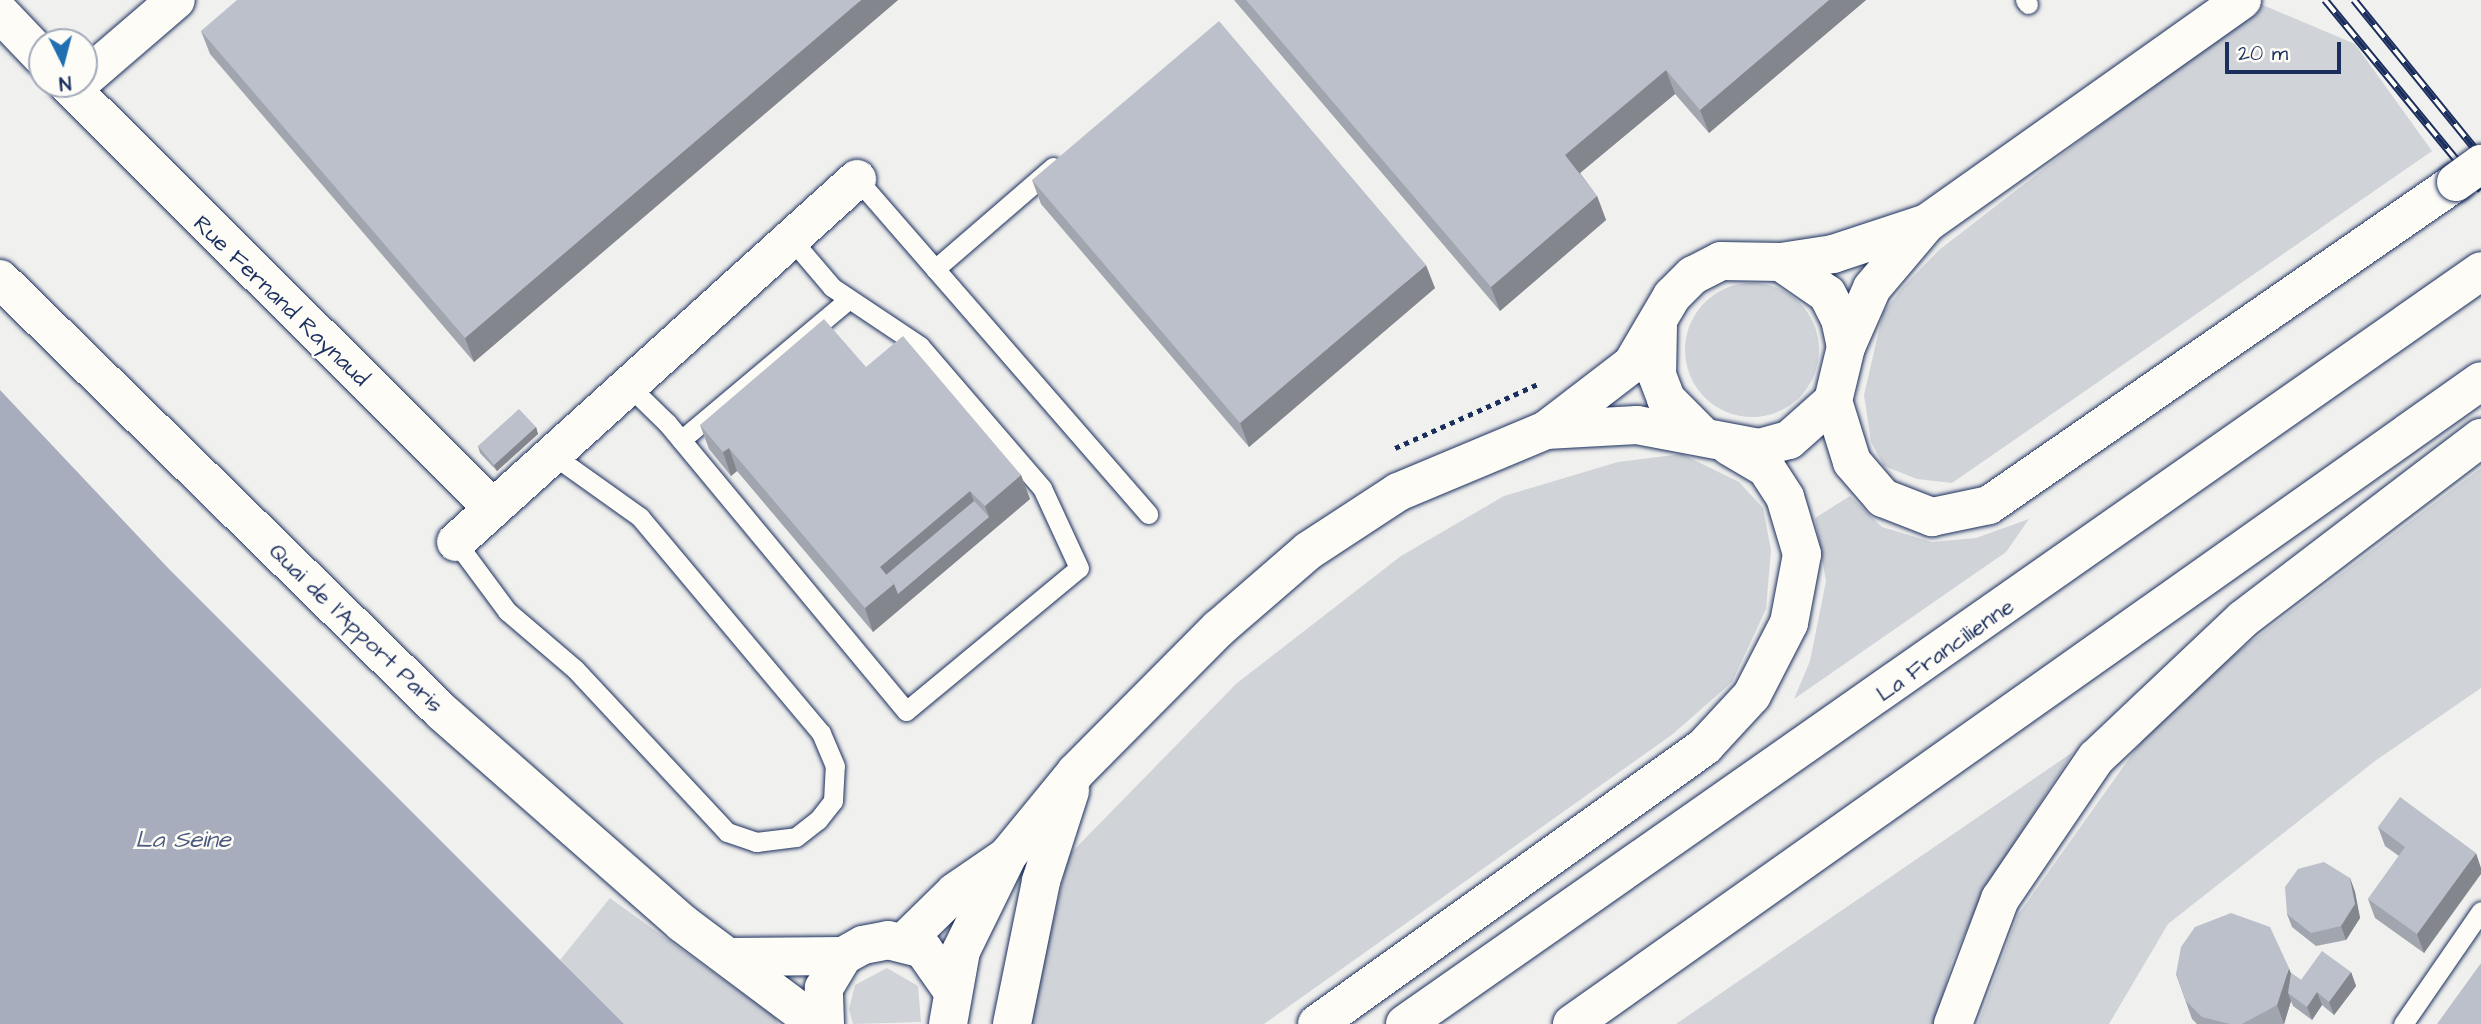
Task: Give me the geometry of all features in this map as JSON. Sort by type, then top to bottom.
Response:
[{"type":"main road","name":"Rue Fernand Raynaud","points":[[98,66],[176,0]]},
{"type":"main road","points":[[2242,0],[1927,223],[1872,288],[1846,347],[1833,401],[1852,462],[1883,498],[1932,517],[1989,505],[2469,173]]},
{"type":"main road","points":[[0,13],[28,42]]},
{"type":"main road","name":"Rue Fernand Raynaud","points":[[90,98],[494,509]]},
{"type":"main road","points":[[456,542],[556,457],[625,382],[792,240],[857,179]]},
{"type":"main road","points":[[949,1006],[961,951],[1008,855],[1076,772],[1218,629],[1308,551],[1398,492],[1546,430],[1632,364],[1658,324],[1672,296],[1693,275],[1731,259],[1781,262],[1833,254],[1927,223]]},
{"type":"main road","points":[[1781,262],[1827,294],[1846,347]]},
{"type":"main road","name":"La Francilienne","points":[[1405,1024],[2481,271]]},
{"type":"main road","name":"Quai de l'Apport Paris","points":[[0,279],[442,712],[729,957],[817,1024]]},
{"type":"main road","points":[[1317,1024],[1705,746],[1752,695],[1789,623],[1802,554],[1785,496],[1766,468],[1681,419],[1657,375],[1658,324]]},
{"type":"main road","points":[[1572,1024],[2481,381]]},
{"type":"main road","points":[[1546,430],[1637,425],[1716,440],[1788,440],[1833,401]]},
{"type":"main road","points":[[1953,1024],[2000,899],[2096,758],[2243,619],[2481,438]]},
{"type":"main road","points":[[1012,1024],[1041,881],[1076,772]]},
{"type":"main road","points":[[904,942],[955,892],[1008,855]]},
{"type":"main road","points":[[825,1024],[824,988],[844,956],[863,945],[904,942],[939,964],[949,1006]]},
{"type":"main road","points":[[729,957],[844,956]]},
{"type":"lane","points":[[935,269],[1068,155]]},
{"type":"lane","points":[[857,179],[1148,514]]},
{"type":"lane","points":[[625,382],[681,440],[906,711],[1079,568],[1042,488],[919,346],[849,299],[792,240]]},
{"type":"lane","points":[[681,440],[849,299]]},
{"type":"lane","points":[[456,542],[507,611],[575,669],[727,832],[756,842],[796,837],[818,820],[833,801],[835,766],[821,733],[640,517],[556,457]]},
{"type":"lane","points":[[2403,1024],[2481,911]]},
{"type":"shaded area","points":[[2258,3],[2355,44],[2432,151],[1952,483],[1917,479],[1884,466],[1871,442],[1864,395],[1883,313],[1903,287],[1939,250]]},
{"type":"shaded area","points":[[1752,283],[1778,288],[1800,302],[1814,324],[1819,350],[1814,376],[1800,398],[1778,412],[1752,417],[1726,412],[1704,398],[1690,376],[1685,350],[1690,324],[1704,302],[1726,288]]},
{"type":"shaded area","points":[[1682,454],[1739,482],[1763,508],[1771,550],[1766,609],[1732,682],[1673,734],[1264,1024],[1028,1024],[1069,855],[1237,683],[1401,556],[1504,496],[1618,462]]},
{"type":"shaded area","points":[[2481,468],[2481,688],[2375,761],[2168,924],[2109,1024],[1978,1024],[2018,915],[2143,739],[2232,656]]},
{"type":"shaded area","points":[[1850,496],[1882,527],[1932,542],[1976,538],[2029,519],[2006,552],[1794,699],[1810,661],[1826,581],[1815,518]]},
{"type":"shaded area","points":[[2073,752],[1989,882],[1952,961],[1935,1024],[1676,1024]]},
{"type":"shaded area","points":[[610,898],[775,1017],[778,1024],[623,1024],[560,960]]},
{"type":"shaded area","points":[[887,968],[918,986],[921,1022],[853,1024],[849,1009],[855,985]]},
{"type":"water","name":"La Seine","points":[[0,390],[168,568],[624,1024],[0,1024]]},
{"type":"building","points":[[237,0],[861,0],[465,338],[201,31]]},
{"type":"building","points":[[1246,0],[1829,0],[1700,110],[1666,70],[1565,155],[1597,196],[1491,287]]},
{"type":"building","points":[[1219,21],[1426,265],[1240,423],[1032,180]]},
{"type":"building","points":[[824,319],[866,367],[903,336],[1021,475],[985,506],[970,491],[880,567],[894,584],[865,608],[729,448],[723,452],[700,425]]},
{"type":"building","points":[[519,409],[536,427],[494,465],[478,446]]},
{"type":"building","points":[[974,501],[989,517],[898,594],[886,575]]},
{"type":"building","points":[[2400,797],[2476,853],[2417,934],[2368,899],[2405,847],[2378,827]]},
{"type":"building","points":[[2324,862],[2350,878],[2355,904],[2341,926],[2311,933],[2287,914],[2285,887],[2298,869]]},
{"type":"building","points":[[2231,913],[2270,927],[2289,968],[2277,1005],[2242,1024],[2202,1017],[2186,1001],[2176,974],[2181,947],[2195,927]]},
{"type":"building","points":[[2322,951],[2351,972],[2329,1002],[2317,992],[2307,1007],[2288,993],[2291,973],[2301,980]]},
{"type":"building","points":[[2481,963],[2481,1024],[2437,1024]]},
{"type":"railway","points":[[2325,0],[2481,190]]},
{"type":"railway","points":[[2354,0],[2481,156]]}]
